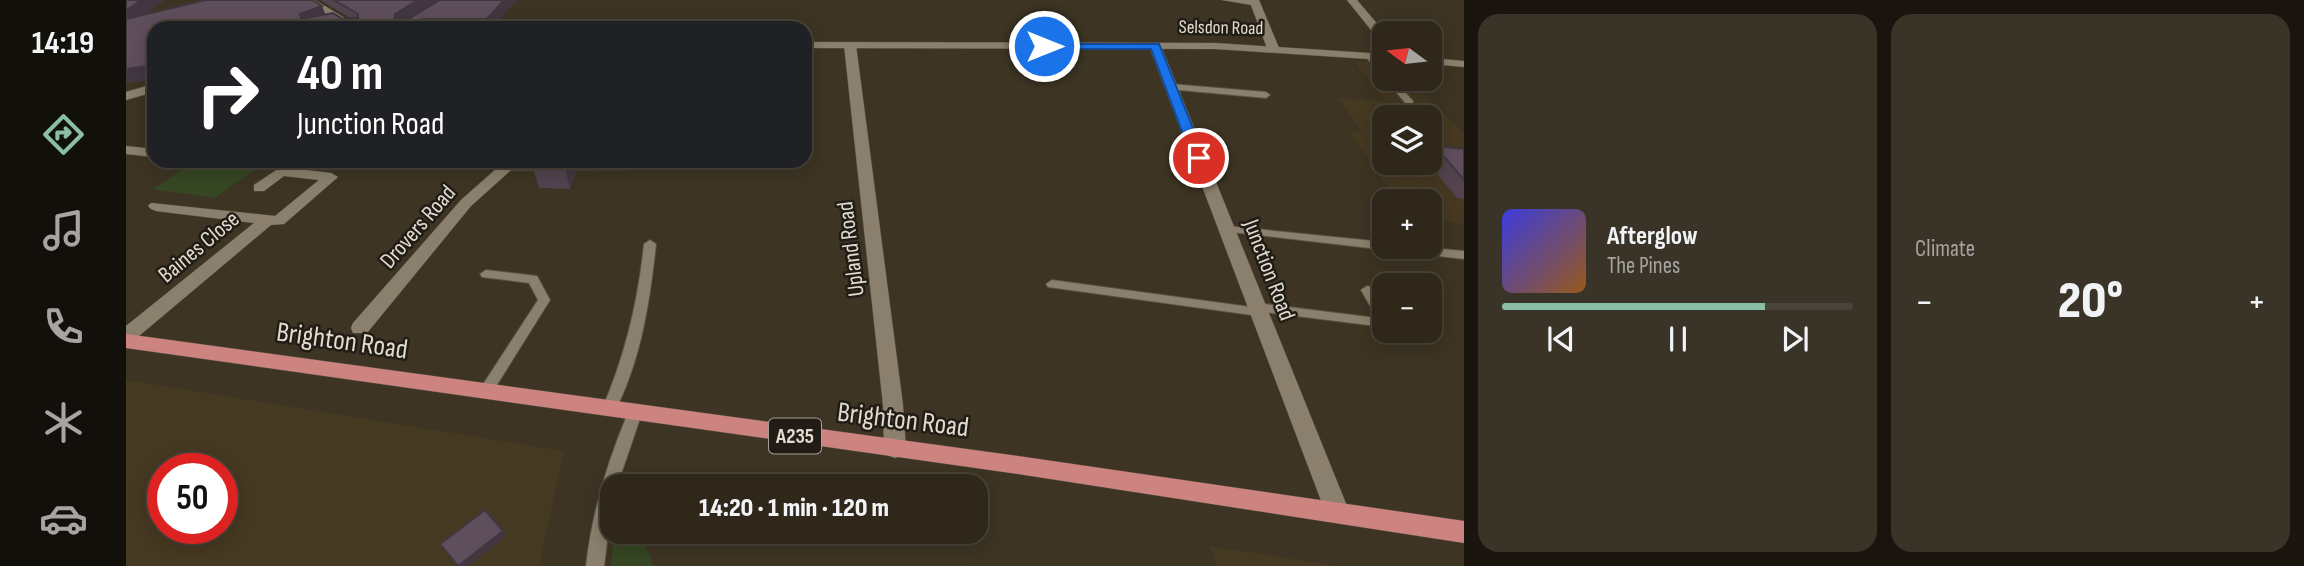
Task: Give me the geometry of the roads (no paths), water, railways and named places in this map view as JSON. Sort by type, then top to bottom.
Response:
[{"type":"main road","name":"Brighton Road","points":[[126,339],[609,410],[1337,511],[1464,532]]},
{"type":"street","points":[[308,0],[344,21]]},
{"type":"street","points":[[1227,0],[1255,1],[1273,48]]},
{"type":"street","points":[[1352,0],[1372,24]]},
{"type":"street","name":"Selsdon Road","points":[[812,45],[1273,48],[1370,56]]},
{"type":"street","name":"Upland Road","points":[[849,45],[891,391],[895,449]]},
{"type":"street","name":"Junction Road","points":[[1155,46],[1337,511]]},
{"type":"street","points":[[1442,62],[1464,64]]},
{"type":"street","points":[[126,88],[147,86]]},
{"type":"street","points":[[126,96],[147,88]]},
{"type":"street","points":[[126,150],[147,152]]},
{"type":"street","name":"Drovers Road","points":[[360,328],[467,203],[507,168]]},
{"type":"street","name":"Baines Close","points":[[156,206],[278,221],[331,177],[281,171],[259,188]]},
{"type":"street","name":"Baines Close","points":[[126,339],[268,220]]},
{"type":"lane","points":[[334,21],[340,19]]},
{"type":"lane","points":[[1171,87],[1266,95]]},
{"type":"lane","points":[[1400,91],[1410,103]]},
{"type":"lane","points":[[1227,229],[1372,245]]},
{"type":"lane","points":[[609,410],[627,369],[643,311],[650,244]]},
{"type":"lane","points":[[1442,252],[1464,255]]},
{"type":"lane","points":[[485,392],[544,300],[533,279],[486,274]]},
{"type":"lane","points":[[1052,284],[1258,309],[1372,319]]},
{"type":"lane","points":[[1367,290],[1372,299]]},
{"type":"lane","points":[[595,566],[598,522],[611,472],[635,413]]}]
